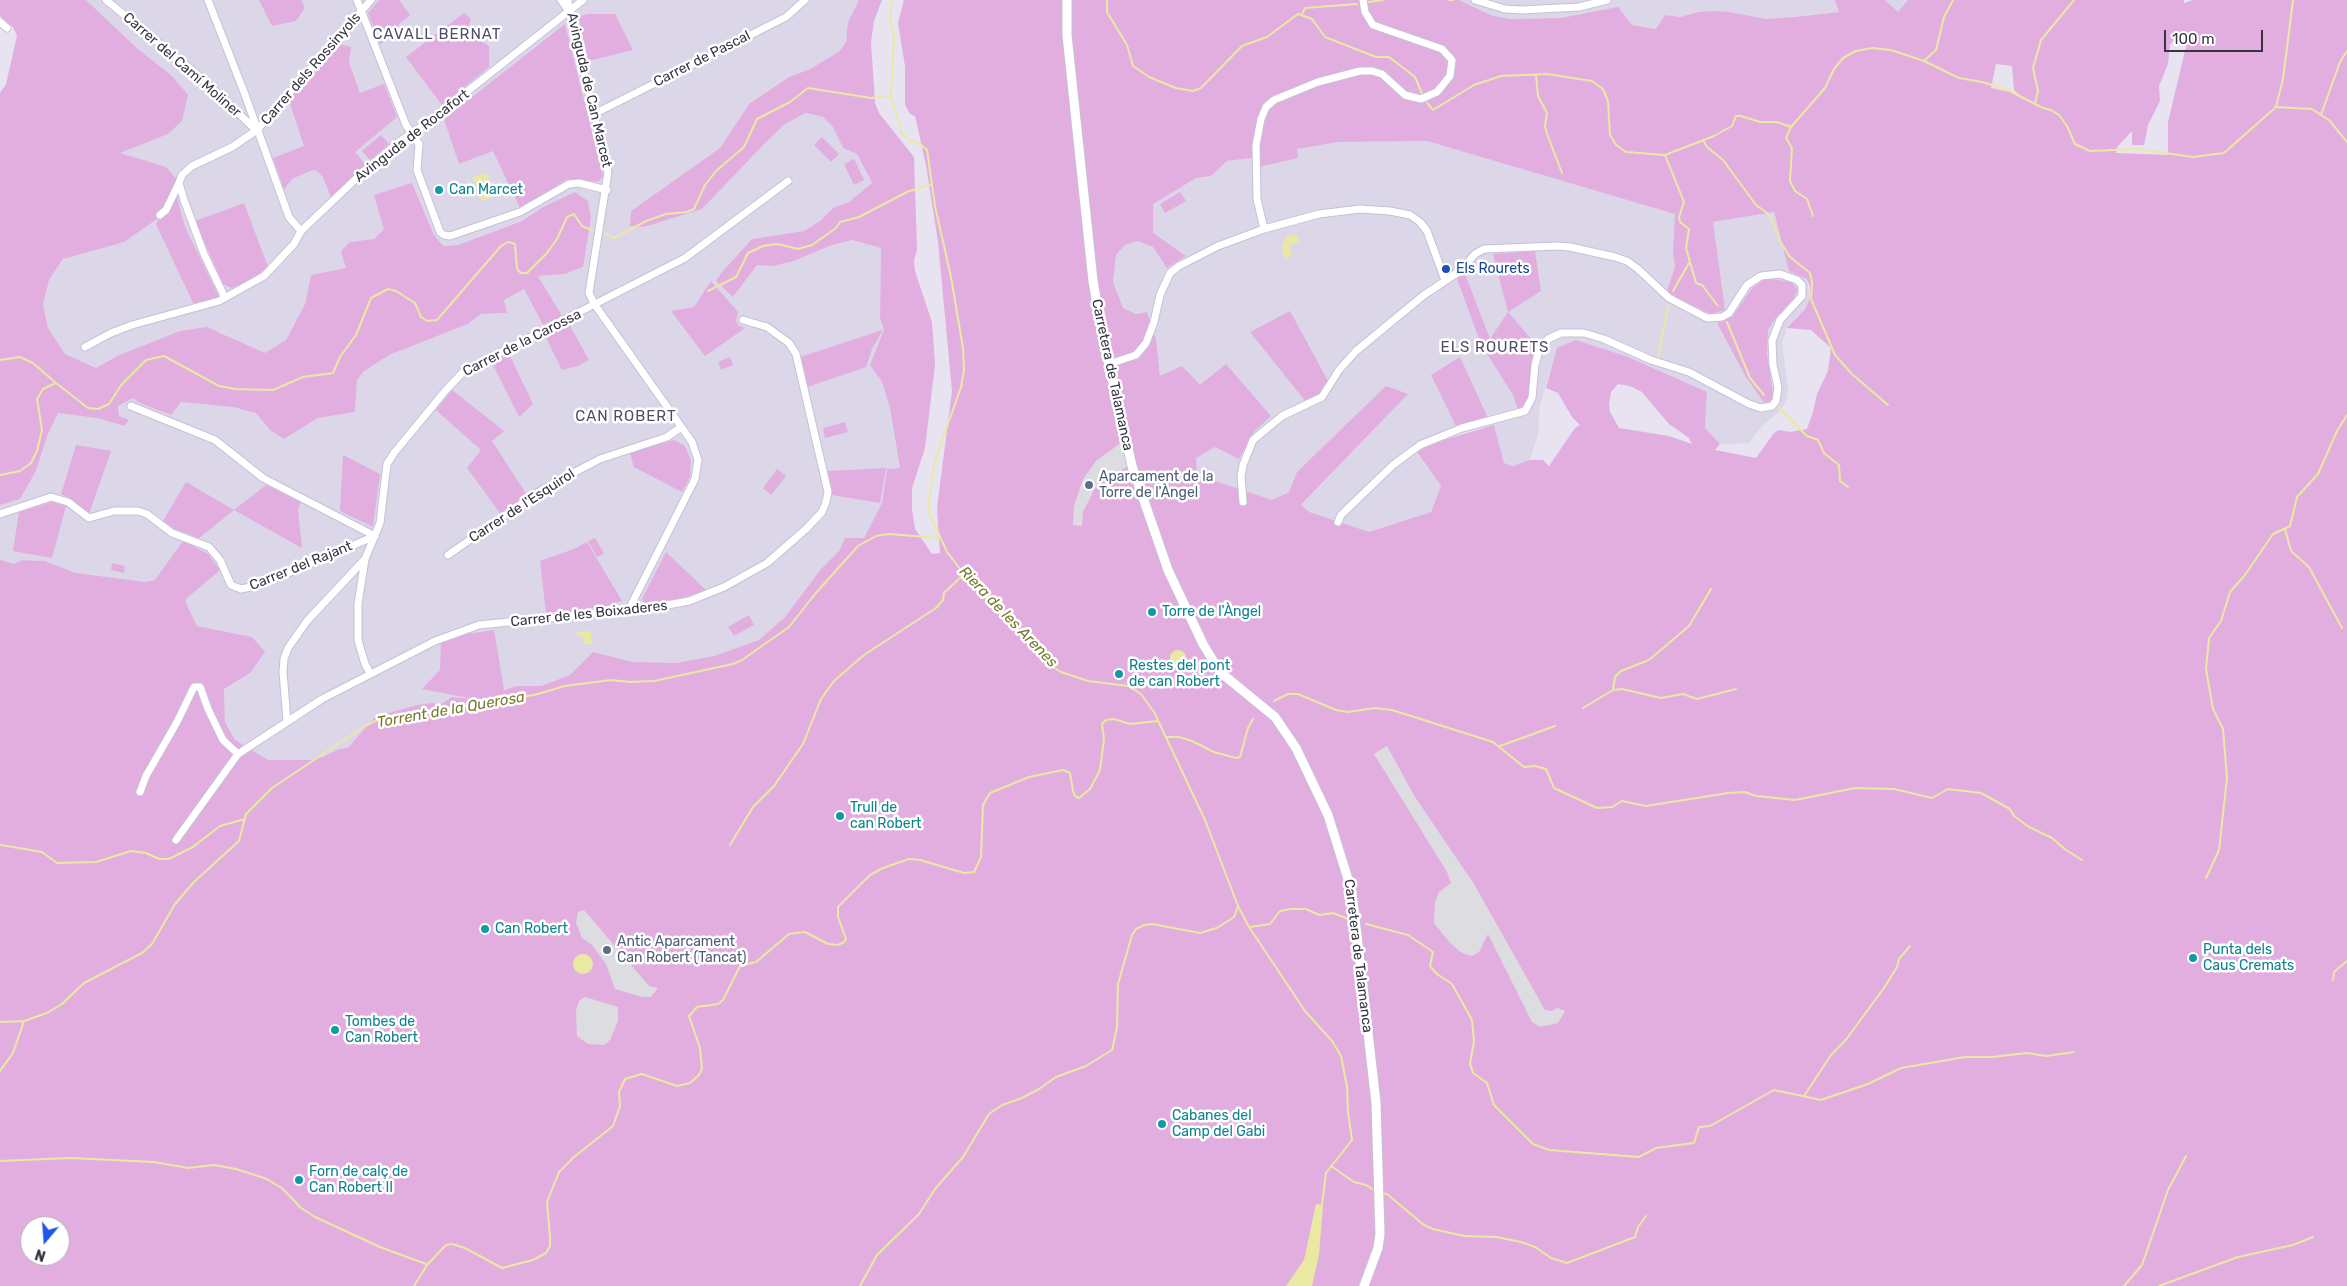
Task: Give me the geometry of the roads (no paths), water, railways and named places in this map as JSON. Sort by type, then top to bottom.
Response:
[{"type":"street","name":"Carrer del Camí Moliner","points":[[106,0],[199,76],[257,130]]},
{"type":"street","points":[[208,0],[289,217],[301,231]]},
{"type":"street","points":[[357,0],[406,125],[419,144],[417,170],[440,232],[450,236],[520,212],[569,184],[579,183],[607,190]]},
{"type":"street","name":"Carrer dels Rossinyols","points":[[160,215],[166,210],[182,175],[192,166],[232,147],[257,130],[371,0]]},
{"type":"street","points":[[560,0],[569,11]]},
{"type":"street","name":"Avinguda de Can Marcet","points":[[568,0],[569,11],[596,113],[607,165],[607,190],[589,293],[595,305],[695,448],[698,460],[697,473],[629,609]]},
{"type":"street","name":"Avinguda de Rocafort","points":[[85,347],[111,333],[132,325],[193,310],[224,298],[253,283],[269,272],[294,244],[301,231],[361,174],[583,0]]},
{"type":"street","name":"Carrer de Pascal","points":[[596,113],[786,17],[805,0]]},
{"type":"street","name":"Carretera de Talamanca","points":[[1067,0],[1067,35],[1091,263],[1110,366],[1132,466],[1162,553],[1186,610],[1213,663],[1220,672],[1272,715],[1296,748],[1328,815],[1349,879],[1355,916],[1376,1103],[1380,1234],[1378,1248],[1364,1286]]},
{"type":"street","points":[[1264,229],[1257,199],[1255,159],[1261,119],[1266,107],[1270,103],[1282,95],[1318,82],[1360,71],[1372,71],[1382,74],[1405,95],[1416,99],[1430,96],[1442,87],[1450,76],[1452,60],[1449,56],[1435,46],[1373,25],[1365,12],[1363,0]]},
{"type":"street","points":[[1476,0],[1505,9],[1548,10],[1579,7],[1607,0]]},
{"type":"street","points":[[0,22],[7,28]]},
{"type":"street","name":"Carrer de la Carossa","points":[[370,673],[360,652],[356,624],[361,572],[380,523],[385,471],[390,459],[458,376],[479,363],[685,258],[788,181]]},
{"type":"street","points":[[179,183],[199,241],[224,298]]},
{"type":"street","points":[[1110,366],[1115,362],[1136,355],[1146,343],[1154,322],[1160,295],[1170,273],[1179,266],[1210,250],[1264,229],[1341,210],[1401,212],[1414,218],[1427,232],[1445,280]]},
{"type":"street","points":[[1243,502],[1242,470],[1247,452],[1254,440],[1282,416],[1322,398],[1339,370],[1356,351],[1445,280],[1460,271],[1475,254],[1484,249],[1570,247],[1627,261],[1669,298],[1707,318],[1722,317],[1729,313],[1747,285],[1762,276],[1780,274],[1789,276],[1797,280],[1803,290],[1802,296],[1780,320],[1774,330],[1772,350],[1778,387],[1776,401],[1772,406],[1761,408],[1749,404],[1689,372],[1652,360],[1604,339],[1584,333],[1561,333],[1548,339],[1539,350],[1535,366],[1532,398],[1525,411],[1462,428],[1420,445],[1393,465],[1341,515],[1338,522]]},
{"type":"street","name":"Carrer de les Boixaderes","points":[[176,840],[238,754],[322,699],[370,673],[435,641],[479,625],[676,604],[724,587],[767,563],[806,529],[825,507],[828,497],[826,480],[796,354],[789,343],[774,331],[759,323],[743,320]]},
{"type":"street","points":[[131,406],[215,440],[263,478],[375,536]]},
{"type":"street","name":"Carrer de l'Esquirol","points":[[448,555],[537,493],[577,470],[600,459],[667,437],[680,428]]},
{"type":"street","name":"Carrer del Rajant","points":[[0,514],[51,498],[68,502],[89,518],[114,511],[138,511],[147,514],[172,533],[209,547],[220,560],[231,585],[241,589],[260,585],[375,536]]},
{"type":"street","points":[[287,721],[283,672],[284,659],[288,648],[308,621],[365,559]]},
{"type":"street","points":[[140,792],[146,776],[178,722],[194,687],[200,687],[223,740],[238,754]]},
{"type":"waterway","name":"Riera de les Arenes","points":[[892,0],[890,19],[894,35],[891,96],[902,134],[910,141],[919,143],[927,150],[935,206],[951,277],[963,348],[964,370],[961,387],[935,461],[928,506],[930,515],[947,552],[964,574],[1047,663],[1061,672],[1088,681],[1128,686],[1141,694],[1154,712],[1205,820],[1238,906],[1249,927],[1305,1011],[1332,1041],[1341,1056],[1347,1087],[1352,1140],[1326,1173],[1322,1205]]},
{"type":"waterway","points":[[1107,0],[1107,12],[1127,45],[1133,66],[1149,77],[1176,88],[1193,91],[1201,88],[1242,46],[1267,37],[1298,14],[1312,19],[1325,37],[1376,57],[1389,57],[1415,77],[1423,96]]},
{"type":"waterway","points":[[1369,2],[1383,0]]},
{"type":"waterway","points":[[1924,61],[1936,50],[1944,17],[1953,0]]},
{"type":"waterway","points":[[2035,104],[2038,91],[2033,68],[2041,40],[2074,0]]},
{"type":"waterway","points":[[2276,107],[2283,79],[2293,0]]},
{"type":"waterway","points":[[1302,14],[1305,8],[1357,4]]},
{"type":"waterway","points":[[1425,100],[1433,110],[1474,85],[1501,76],[1547,74],[1592,81],[1603,89],[1608,101],[1610,135],[1616,145],[1626,152],[1665,155],[1714,136],[1732,126],[1736,116],[1760,122],[1777,122],[1791,127],[1825,88],[1834,69],[1843,58],[1856,51],[1872,48],[1891,50],[1924,61],[1959,78],[2006,89],[2043,108],[2051,110],[2059,115],[2067,126],[2075,144],[2090,151],[2137,149],[2193,157],[2224,153],[2276,107],[2312,109],[2329,120],[2347,142]]},
{"type":"waterway","points":[[2321,115],[2340,62],[2347,51]]},
{"type":"waterway","points":[[1536,75],[1538,96],[1547,113],[1545,126],[1547,134],[1562,173]]},
{"type":"waterway","points":[[605,234],[615,238],[646,221],[666,214],[687,212],[694,209],[705,185],[716,171],[744,147],[757,119],[790,102],[808,88],[871,98],[890,96]]},
{"type":"waterway","points":[[1791,127],[1786,138],[1792,148],[1790,181],[1795,191],[1807,199],[1813,216]]},
{"type":"waterway","points":[[1703,140],[1707,147],[1723,160],[1756,205],[1770,215],[1780,241],[1790,257],[1810,273],[1812,282],[1811,299],[1835,355],[1852,374],[1888,405]]},
{"type":"waterway","points":[[1665,155],[1684,202],[1679,217],[1680,222],[1689,229],[1686,248],[1696,283],[1702,285],[1718,306]]},
{"type":"waterway","points":[[708,291],[736,277],[748,253],[763,246],[777,244],[798,249],[812,245],[836,228],[840,222],[859,217],[907,192],[932,184]]},
{"type":"waterway","points":[[0,475],[20,471],[31,463],[37,451],[42,430],[37,399],[43,389],[56,383],[88,408],[98,409],[109,404],[122,384],[146,360],[164,356],[219,386],[235,389],[273,390],[303,377],[333,373],[340,357],[356,335],[371,298],[388,289],[396,291],[415,303],[421,317],[427,321],[437,320],[501,246],[508,242],[515,244],[517,269],[521,273],[527,273],[547,253],[557,239],[567,217],[574,214],[582,226],[594,231]]},
{"type":"waterway","points":[[1673,291],[1689,263]]},
{"type":"waterway","points":[[1658,359],[1668,306]]},
{"type":"waterway","points":[[1727,322],[1750,378],[1764,395]]},
{"type":"waterway","points":[[0,360],[20,357],[33,363],[56,383]]},
{"type":"waterway","points":[[1778,407],[1807,436],[1818,440],[1824,453],[1839,465],[1840,481],[1848,487]]},
{"type":"waterway","points":[[2206,878],[2219,850],[2227,778],[2223,729],[2213,709],[2206,669],[2209,638],[2221,621],[2230,592],[2245,575],[2273,534],[2290,526],[2297,497],[2318,474],[2337,431],[2347,415]]},
{"type":"waterway","points":[[2285,529],[2291,551],[2309,567],[2342,628]]},
{"type":"waterway","name":"Torrent de la Querosa","points":[[0,1022],[24,1021],[47,1013],[62,1004],[84,983],[142,953],[152,944],[175,904],[194,882],[239,841],[246,814],[272,788],[365,726],[379,719],[534,695],[565,686],[611,680],[630,682],[654,681],[733,664],[742,660],[789,627],[815,594],[858,546],[876,536],[889,534],[939,538]]},
{"type":"waterway","points":[[730,845],[753,807],[774,786],[803,744],[821,699],[834,681],[864,655],[936,608],[943,600],[944,593],[964,574]]},
{"type":"waterway","points":[[1583,708],[1613,690],[1615,677],[1621,671],[1649,660],[1689,626],[1711,589]]},
{"type":"waterway","points":[[1613,690],[1622,689],[1661,698],[1683,694],[1697,699],[1736,689]]},
{"type":"waterway","points":[[1274,701],[1288,694],[1298,694],[1336,710],[1348,712],[1375,708],[1392,710],[1493,742],[1524,767],[1535,766],[1546,769],[1554,788],[1597,808],[1612,807],[1622,801],[1646,806],[1745,792],[1756,796],[1795,800],[1855,788],[1894,789],[1932,798],[1948,789],[1981,793],[2010,809],[2014,816],[2029,827],[2052,838],[2082,860]]},
{"type":"waterway","points":[[414,1286],[427,1265],[446,1245],[452,1244],[465,1248],[502,1268],[533,1260],[546,1253],[550,1246],[547,1202],[559,1172],[574,1157],[613,1126],[620,1106],[619,1092],[625,1079],[642,1074],[677,1086],[690,1083],[699,1075],[702,1069],[700,1048],[689,1016],[697,1007],[718,1004],[723,1000],[740,966],[756,962],[789,934],[805,932],[828,944],[838,945],[844,942],[846,939],[838,917],[838,907],[870,875],[883,868],[909,859],[920,860],[964,873],[974,872],[981,857],[983,805],[990,793],[1029,777],[1063,770],[1070,773],[1073,791],[1075,796],[1079,798],[1090,789],[1100,770],[1104,739],[1102,724],[1106,720],[1114,719],[1130,724],[1158,721]]},
{"type":"waterway","points":[[1167,737],[1179,737],[1214,752],[1236,758],[1240,757],[1248,728],[1253,719]]},
{"type":"waterway","points":[[1500,746],[1555,726]]},
{"type":"waterway","points":[[1,845],[42,852],[57,863],[96,862],[131,851],[146,853],[159,859],[169,859],[193,847],[220,826],[245,819]]},
{"type":"waterway","points":[[860,1286],[877,1255],[919,1214],[935,1189],[963,1157],[989,1114],[1002,1105],[1022,1098],[1039,1089],[1056,1077],[1086,1066],[1112,1050],[1117,1028],[1118,984],[1132,935],[1136,929],[1152,924],[1200,933],[1217,928],[1234,917],[1238,906]]},
{"type":"waterway","points":[[1250,927],[1270,924],[1280,911],[1291,909],[1306,909],[1319,915],[1333,913],[1348,919]]},
{"type":"waterway","points":[[1366,924],[1408,935],[1433,952],[1430,966],[1437,974],[1452,984],[1472,1020],[1474,1042],[1470,1063],[1473,1073],[1487,1083],[1494,1105],[1533,1144],[1549,1150],[1639,1157],[1656,1148],[1694,1143],[1699,1127],[1710,1126],[1774,1090],[1821,1100],[1868,1084],[1901,1068],[1965,1057],[1992,1057],[2027,1053],[2046,1056],[2074,1052]]},
{"type":"waterway","points":[[1804,1096],[1831,1055],[1845,1041],[1884,988],[1897,967],[1899,959],[1910,946]]},
{"type":"waterway","points":[[2333,980],[2334,972],[2347,961]]},
{"type":"waterway","points":[[0,1071],[13,1053],[24,1021]]},
{"type":"waterway","points":[[2124,1286],[2142,1265],[2168,1190],[2186,1156]]},
{"type":"waterway","points":[[0,1161],[71,1158],[154,1162],[188,1168],[214,1165],[236,1169],[267,1179],[283,1189],[301,1208],[315,1217],[380,1247],[426,1264]]},
{"type":"waterway","points":[[1331,1166],[1354,1182],[1366,1185],[1374,1190]]},
{"type":"waterway","points":[[1382,1193],[1387,1194],[1424,1225],[1433,1229],[1464,1236],[1496,1237],[1521,1242],[1535,1247],[1551,1258],[1567,1263],[1635,1237],[1638,1227],[1646,1216]]},
{"type":"waterway","points":[[2159,1286],[2238,1257],[2293,1245],[2313,1237]]},
{"type":"place","name":"Can Marcet","points":[[439,190]]},
{"type":"place","name":"Els Rourets","points":[[1446,269]]},
{"type":"place","name":"Aparcament de la Torre de l'Àngel","points":[[1089,485]]},
{"type":"place","name":"Torre de l'Àngel","points":[[1152,612]]},
{"type":"place","name":"Restes del pont de can Robert","points":[[1119,674]]},
{"type":"place","name":"Trull de can Robert","points":[[840,816]]},
{"type":"place","name":"Can Robert","points":[[485,929]]},
{"type":"place","name":"Antic Aparcament Can Robert (Tancat)","points":[[607,950]]},
{"type":"place","name":"Punta dels Caus Cremats","points":[[2193,958]]},
{"type":"place","name":"Tombes de Can Robert","points":[[335,1030]]},
{"type":"place","name":"Cabanes del Camp del Gabi","points":[[1162,1124]]},
{"type":"place","name":"Forn de calç de Can Robert II","points":[[299,1180]]},
{"type":"district","name":"CAVALL BERNAT","points":[[437,35]]},
{"type":"district","name":"ELS ROURETS","points":[[1495,348]]},
{"type":"district","name":"CAN ROBERT","points":[[626,417]]}]
